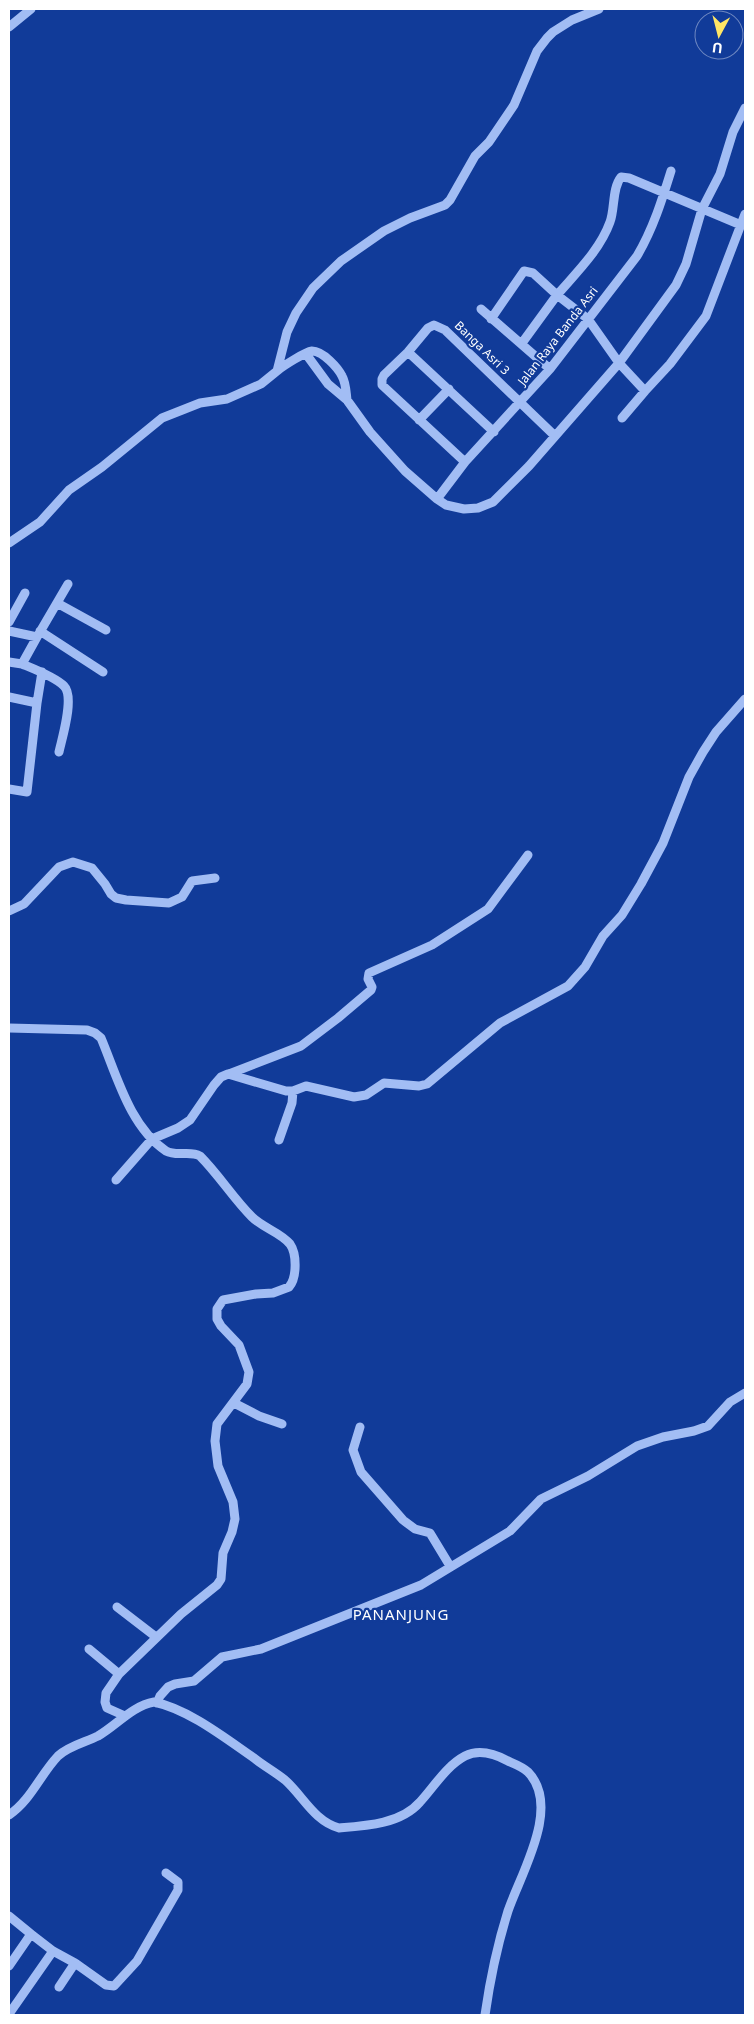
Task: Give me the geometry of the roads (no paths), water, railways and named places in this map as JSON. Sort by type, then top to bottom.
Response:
[{"type":"street","points":[[9,28],[31,9]]},
{"type":"street","points":[[277,371],[287,332],[296,313],[312,288],[341,262],[384,231],[410,218],[446,205],[475,156],[489,142],[514,105],[537,52],[547,38],[572,20],[599,9]]},
{"type":"street","points":[[306,354],[328,384],[347,400],[370,432],[405,472],[437,499],[446,505],[464,509],[478,508],[493,502],[529,466],[619,362],[676,285],[686,264],[702,209],[720,174],[733,132],[745,108]]},
{"type":"street","name":"Jalan Raya Banda Asri","points":[[437,499],[465,462],[521,403],[550,369],[637,256],[646,242],[665,194],[671,171]]},
{"type":"street","points":[[522,343],[599,242],[610,222],[617,186],[621,177],[629,178],[741,225]]},
{"type":"street","points":[[622,418],[670,364],[706,316],[745,214]]},
{"type":"street","points":[[491,319],[524,271],[533,273],[588,319],[619,362],[645,391]]},
{"type":"street","points":[[481,309],[550,369]]},
{"type":"street","name":"Banga Asri 3","points":[[465,462],[384,387],[382,382],[384,375],[408,352],[428,328],[434,325],[440,326],[521,403]]},
{"type":"street","points":[[9,543],[40,522],[69,490],[102,467],[162,418],[200,403],[226,399],[247,391],[261,384],[286,364],[306,354],[311,352],[319,353],[332,363],[343,377],[347,400]]},
{"type":"street","points":[[408,352],[494,432]]},
{"type":"street","points":[[419,420],[448,389]]},
{"type":"street","points":[[521,403],[555,436]]},
{"type":"street","points":[[22,664],[68,584]]},
{"type":"street","points":[[9,622],[24,594]]},
{"type":"street","points":[[57,603],[106,630]]},
{"type":"street","points":[[9,631],[39,634],[103,672]]},
{"type":"street","points":[[9,662],[22,664],[42,672],[65,686],[68,692],[68,707],[59,752]]},
{"type":"street","points":[[9,789],[27,792],[42,672]]},
{"type":"street","points":[[9,697],[37,703]]},
{"type":"street","points":[[228,1074],[292,1091],[306,1086],[354,1098],[366,1095],[384,1083],[419,1086],[427,1084],[500,1023],[570,984],[585,967],[605,934],[622,915],[663,843],[689,777],[716,732],[745,699]]},
{"type":"street","points":[[116,1180],[152,1139],[178,1128],[190,1120],[221,1077],[305,1044],[371,990],[372,986],[368,979],[369,973],[432,945],[488,909],[528,855]]},
{"type":"street","points":[[9,911],[24,904],[45,879],[59,867],[74,862],[92,868],[111,894],[116,898],[126,900],[169,903],[182,897],[192,881],[215,878]]},
{"type":"street","points":[[9,1028],[87,1030],[95,1033],[101,1038],[131,1108],[152,1139],[170,1153],[196,1154],[200,1156],[235,1200],[260,1223],[285,1239],[294,1252],[294,1278],[288,1288],[273,1293],[223,1300],[216,1308],[217,1319],[239,1345],[249,1372],[247,1384],[234,1403],[220,1418],[216,1433],[218,1466],[233,1502],[235,1519],[223,1553],[221,1579],[217,1585],[156,1637],[119,1674],[106,1693],[105,1705],[107,1708],[125,1716]]},
{"type":"street","points":[[279,1140],[292,1103],[292,1091]]},
{"type":"street","points":[[157,1703],[168,1687],[194,1681],[222,1657],[261,1649],[421,1585],[510,1531],[541,1499],[588,1476],[637,1446],[663,1437],[694,1432],[708,1426],[714,1422],[730,1402],[745,1393]]},
{"type":"street","points":[[234,1403],[259,1416],[282,1424]]},
{"type":"street","points":[[360,1427],[353,1450],[362,1472],[403,1520],[415,1529],[430,1533],[450,1566]]},
{"type":"street","points":[[117,1607],[156,1637]]},
{"type":"street","points":[[89,1649],[119,1674]]},
{"type":"street","points":[[9,1815],[26,1799],[58,1756],[97,1736],[117,1724],[125,1716],[148,1703],[157,1703],[197,1720],[284,1779],[322,1820],[339,1828],[387,1821],[406,1815],[419,1804],[460,1759],[470,1754],[484,1753],[496,1756],[530,1773],[539,1789],[540,1805],[539,1821],[530,1858],[517,1888],[500,1938],[485,2015]]},
{"type":"street","points":[[9,1916],[53,1951],[75,1962],[106,1985],[115,1986],[137,1961],[178,1890],[178,1882],[166,1873]]},
{"type":"street","points":[[9,1966],[31,1934]]},
{"type":"street","points":[[9,2014],[53,1951]]},
{"type":"street","points":[[59,1987],[75,1962]]},
{"type":"district","name":"PANANJUNG","points":[[401,1615]]}]
